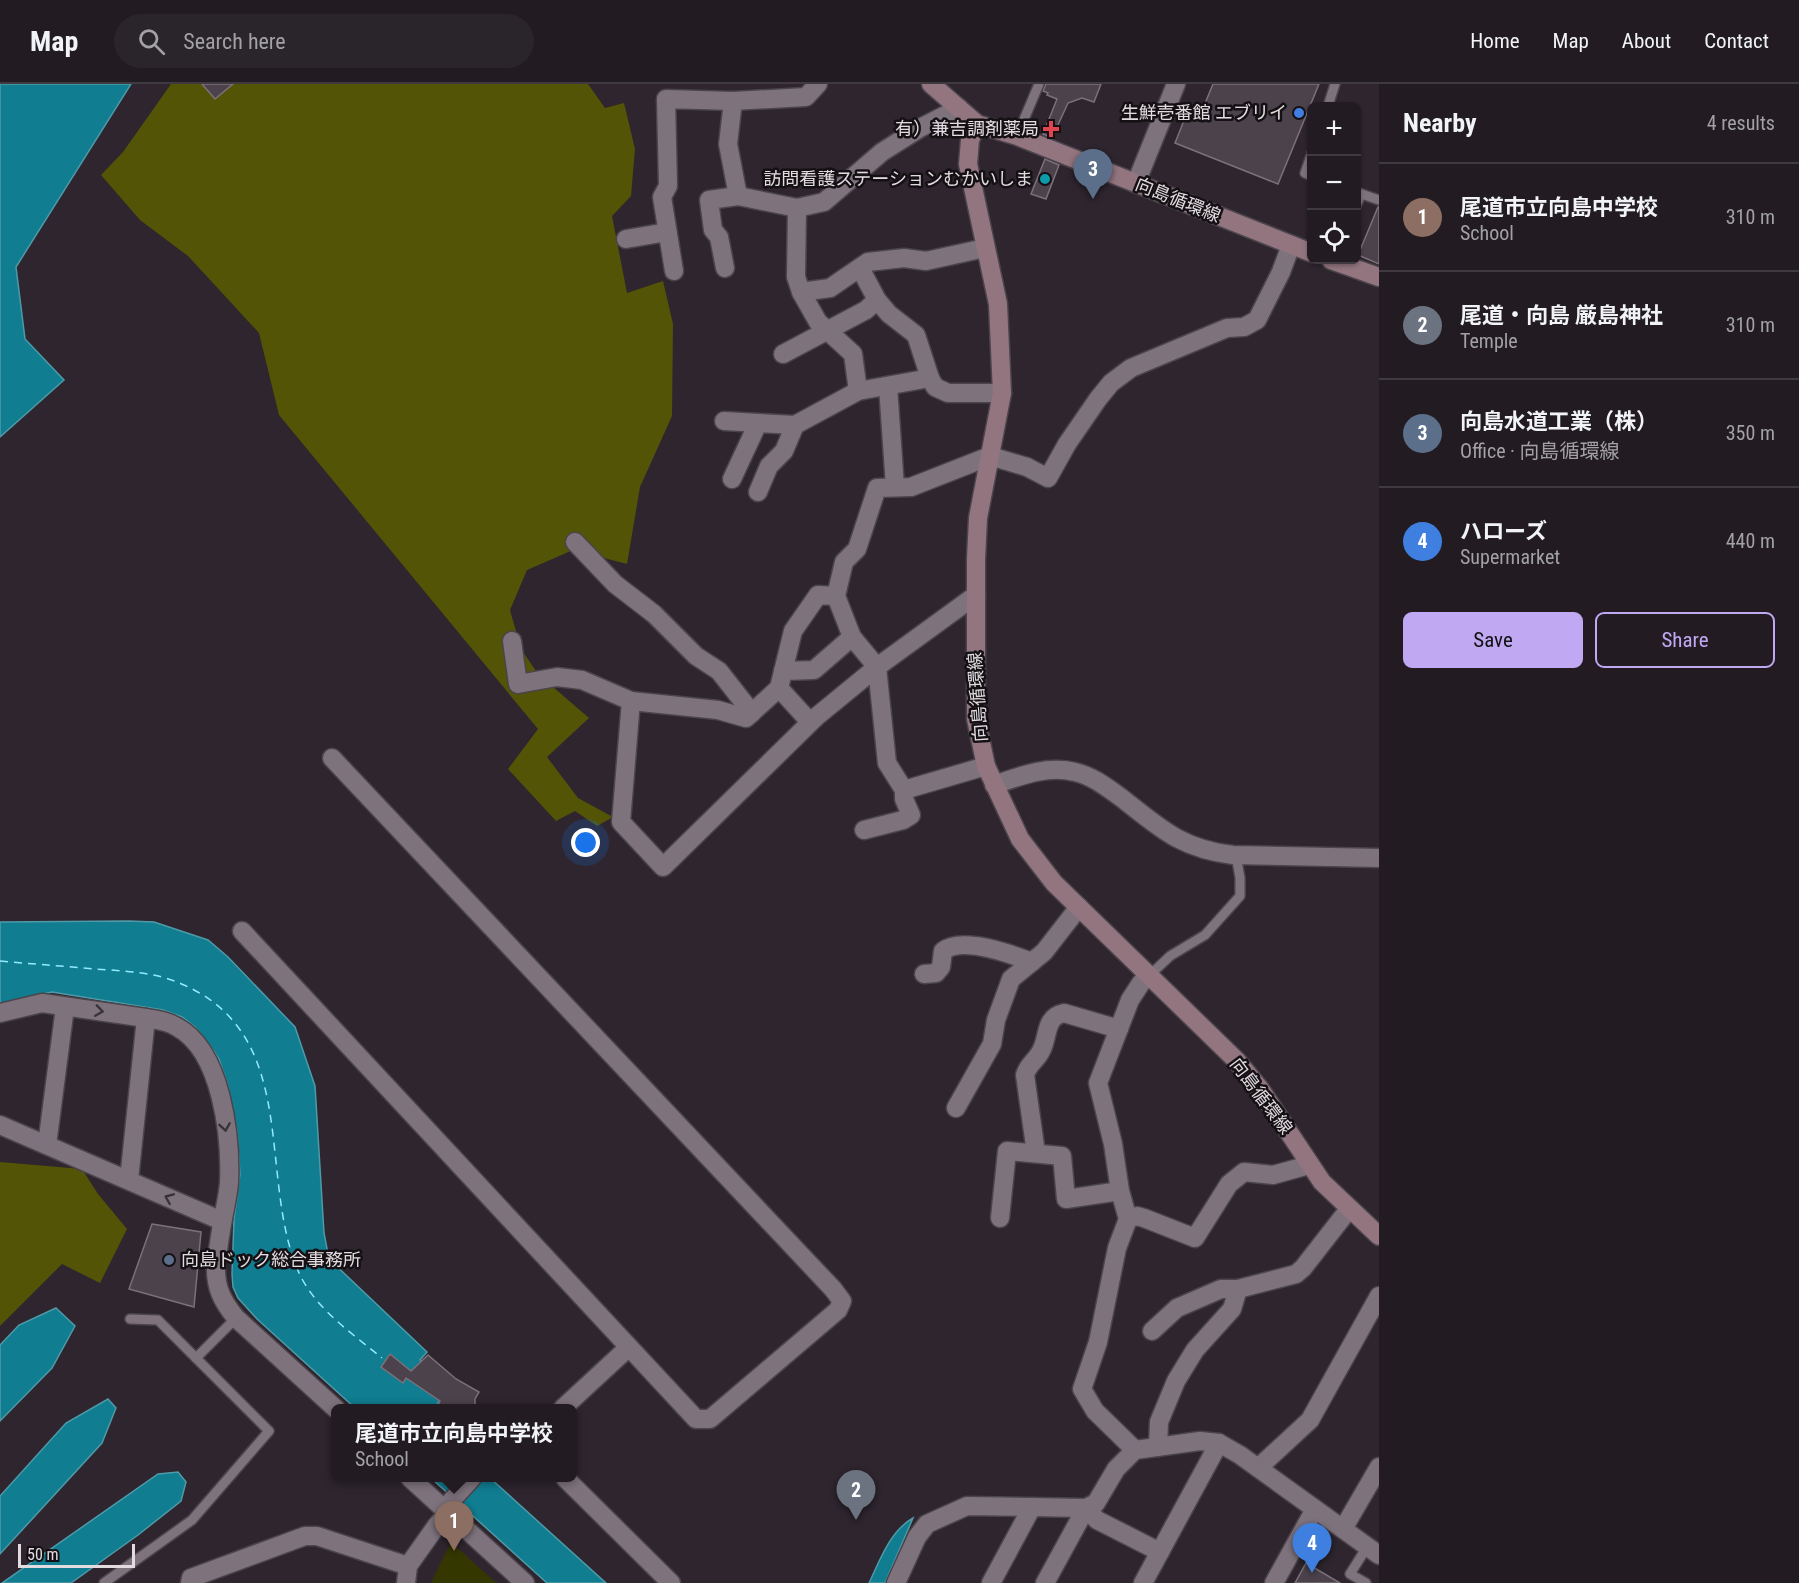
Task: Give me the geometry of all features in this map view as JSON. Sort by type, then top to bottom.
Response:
[{"type":"main road","name":"向島循環線","points":[[931,84],[977,124],[1017,136],[1307,251]]},
{"type":"main road","name":"向島循環線","points":[[977,124],[970,140],[968,164],[998,304],[1002,393],[978,518],[976,719],[986,766],[1020,839],[1033,858],[1054,883],[1250,1074],[1309,1165],[1329,1190],[1379,1236]]},
{"type":"main road","points":[[1345,264],[1379,277]]},
{"type":"street","points":[[674,272],[662,197],[668,186],[666,99],[733,101],[806,96],[818,84]]},
{"type":"street","points":[[1136,183],[1176,84]]},
{"type":"street","points":[[733,101],[728,144],[738,196]]},
{"type":"street","points":[[725,268],[719,237],[712,230],[709,200],[738,196],[797,208],[824,202],[882,152],[920,128],[959,108]]},
{"type":"street","points":[[797,208],[796,277],[801,292],[818,322],[854,354],[858,391]]},
{"type":"street","points":[[626,239],[667,232]]},
{"type":"street","points":[[864,830],[903,820],[911,815],[904,800],[904,790],[886,763],[877,667],[852,637],[836,596],[844,562],[857,549],[877,488],[911,487],[990,456],[1028,467],[1048,478],[1067,444],[1111,383],[1131,368],[1227,328],[1244,327],[1257,320],[1281,272],[1291,245]]},
{"type":"street","points":[[801,292],[830,288],[868,262],[904,258],[926,261],[985,248]]},
{"type":"street","points":[[860,268],[877,300],[889,314],[916,335],[935,387],[948,393],[1002,393]]},
{"type":"street","points":[[783,354],[866,310],[877,300]]},
{"type":"street","points":[[724,421],[795,425],[858,391],[930,378]]},
{"type":"street","points":[[888,386],[895,487]]},
{"type":"street","points":[[732,479],[758,423]]},
{"type":"street","points":[[758,492],[769,466],[784,451],[795,425]]},
{"type":"street","points":[[575,542],[615,584],[654,614],[696,656],[719,671],[752,713]]},
{"type":"street","points":[[512,641],[518,684],[557,677],[582,680],[631,701],[718,710],[746,718],[781,680],[793,631],[818,595],[836,596]]},
{"type":"street","points":[[631,701],[621,822],[663,867],[810,722],[877,667],[976,595]]},
{"type":"street","points":[[781,680],[814,670],[852,637]]},
{"type":"street","points":[[781,680],[810,722]]},
{"type":"street","points":[[242,931],[696,1419],[710,1419],[838,1310],[842,1301],[833,1289],[332,758]]},
{"type":"street","points":[[904,790],[986,766]]},
{"type":"street","points":[[994,785],[1032,772],[1055,770],[1076,772],[1104,785],[1167,833],[1192,847],[1214,853],[1236,855],[1379,858]]},
{"type":"street","points":[[956,1108],[992,1044],[996,1020],[1011,980],[1044,952],[1079,907]]},
{"type":"street","points":[[924,974],[936,973],[941,967],[943,951],[949,946],[975,946],[1010,953],[1032,962]]},
{"type":"street","points":[[1135,1450],[1095,1412],[1082,1389],[1098,1341],[1117,1248],[1128,1219],[1098,1083],[1130,1000],[1141,983],[1150,975]]},
{"type":"street","points":[[0,1013],[42,1003],[163,1021],[178,1027],[202,1051],[216,1082],[229,1153],[229,1186],[216,1265],[219,1295],[236,1318],[331,1404]]},
{"type":"street","points":[[47,1145],[64,1007]]},
{"type":"street","points":[[1036,1153],[1025,1075],[1028,1066],[1041,1052],[1049,1024],[1057,1014],[1064,1013],[1119,1029]]},
{"type":"street","points":[[129,1180],[146,1018]]},
{"type":"street","points":[[0,1125],[222,1221]]},
{"type":"street","points":[[1000,1218],[1007,1151],[1062,1156],[1066,1199],[1120,1191]]},
{"type":"street","points":[[1128,1219],[1137,1216],[1195,1238],[1229,1184],[1244,1172],[1273,1175],[1309,1165]]},
{"type":"street","points":[[1152,1331],[1177,1308],[1221,1289],[1238,1289],[1296,1274],[1304,1268],[1349,1209]]},
{"type":"street","points":[[1158,1447],[1159,1422],[1176,1381],[1196,1350],[1232,1308],[1238,1289]]},
{"type":"street","points":[[1258,1468],[1310,1420],[1379,1296]]},
{"type":"street","points":[[567,1404],[629,1347]]},
{"type":"street","points":[[896,1583],[917,1537],[927,1524],[967,1506],[1086,1508],[1096,1503],[1116,1469],[1135,1450],[1200,1441],[1219,1443],[1258,1468],[1373,1551]]},
{"type":"street","points":[[1143,1583],[1219,1443]]},
{"type":"street","points":[[1343,1529],[1379,1467]]},
{"type":"street","points":[[416,1482],[450,1507],[525,1583]]},
{"type":"street","points":[[190,1583],[191,1578],[305,1536],[317,1536],[407,1574],[437,1525],[469,1482]]},
{"type":"street","points":[[569,1482],[671,1583]]},
{"type":"street","points":[[991,1583],[1032,1507]]},
{"type":"street","points":[[1086,1508],[1097,1520],[1160,1552]]},
{"type":"street","points":[[1045,1583],[1086,1508]]},
{"type":"street","points":[[1274,1583],[1315,1509]]},
{"type":"lane","points":[[1017,136],[1040,84]]},
{"type":"lane","points":[[1329,102],[1335,84]]},
{"type":"lane","points":[[1361,194],[1379,200]]},
{"type":"lane","points":[[1150,975],[1170,956],[1205,935],[1240,896],[1236,855]]},
{"type":"lane","points":[[196,1358],[236,1318]]},
{"type":"lane","points":[[104,1583],[192,1520],[268,1431],[158,1320],[130,1319]]},
{"type":"lane","points":[[1366,1583],[1350,1574],[1373,1551]]},
{"type":"shaded area","points":[[171,84],[588,84],[605,108],[624,103],[635,149],[631,196],[612,216],[627,293],[663,281],[673,324],[672,416],[640,487],[627,564],[573,550],[527,570],[510,610],[521,649],[538,674],[589,718],[547,757],[578,798],[613,817],[597,826],[575,811],[556,821],[508,769],[538,729],[279,415],[259,333],[188,256],[140,220],[101,175],[123,152]]},
{"type":"shaded area","points":[[0,1162],[82,1169],[98,1194],[127,1229],[100,1283],[62,1264],[0,1326]]},
{"type":"shaded area","points":[[451,1542],[496,1583],[431,1583]]},
{"type":"water","points":[[0,84],[131,84],[16,267],[25,339],[64,380],[0,437]]},
{"type":"water","points":[[0,922],[154,922],[208,940],[228,957],[295,1027],[315,1086],[324,1233],[329,1259],[427,1352],[420,1360],[445,1383],[437,1404],[351,1404],[257,1319],[238,1298],[233,1287],[234,1219],[240,1174],[237,1132],[227,1083],[219,1059],[195,1027],[182,1017],[163,1010],[52,992],[0,1004]]},
{"type":"water","points":[[56,1308],[75,1326],[52,1368],[0,1421],[0,1345],[19,1325]]},
{"type":"water","points":[[108,1399],[116,1408],[102,1443],[0,1554],[0,1496],[66,1423]]},
{"type":"water","points":[[178,1472],[186,1482],[181,1501],[71,1583],[2,1583],[158,1474]]},
{"type":"water","points":[[435,1482],[494,1482],[606,1583],[547,1583]]},
{"type":"water","points":[[913,1518],[885,1583],[869,1583],[892,1538]]},
{"type":"building","points":[[202,84],[233,84],[215,99]]},
{"type":"building","points":[[1046,84],[1101,84],[1094,102],[1082,98],[1068,103],[1052,138],[1043,134],[1057,99],[1043,91]]},
{"type":"building","points":[[1213,84],[1319,84],[1312,102],[1307,102],[1307,113],[1278,184],[1175,143],[1187,113],[1199,118]]},
{"type":"building","name":"訪問看護ステーションむかいしま","points":[[1045,159],[1059,165],[1046,199],[1031,194]]},
{"type":"building","points":[[1379,207],[1379,264],[1361,256],[1361,248]]},
{"type":"building","name":"向島ドック総合事務所","points":[[152,1224],[201,1232],[194,1307],[129,1289]]},
{"type":"building","points":[[390,1354],[411,1371],[428,1355],[456,1379],[479,1392],[475,1404],[439,1404],[440,1401],[406,1378],[403,1383],[381,1367]]},
{"type":"building","points":[[1306,1563],[1340,1583],[1295,1583]]},
{"type":"ferry route","points":[[0,961],[152,975],[184,985],[221,1009],[246,1039],[261,1075],[270,1114],[287,1237],[300,1275],[307,1288],[326,1310],[382,1358]]},
{"type":"place","name":"生鮮壱番館 エブリイ","points":[[1299,113]]},
{"type":"place","name":"有）兼吉調剤薬局","points":[[1051,129]]},
{"type":"place","name":"訪問看護ステーションむかいしま","points":[[1045,179]]},
{"type":"place","name":"向島水道工業（株）","points":[[1093,199]]},
{"type":"place","name":"向島ドック総合事務所","points":[[169,1260]]},
{"type":"place","name":"尾道・向島 厳島神社","points":[[856,1520]]},
{"type":"place","name":"尾道市立向島中学校","points":[[454,1551]]},
{"type":"place","name":"ハローズ","points":[[1312,1573]]}]
